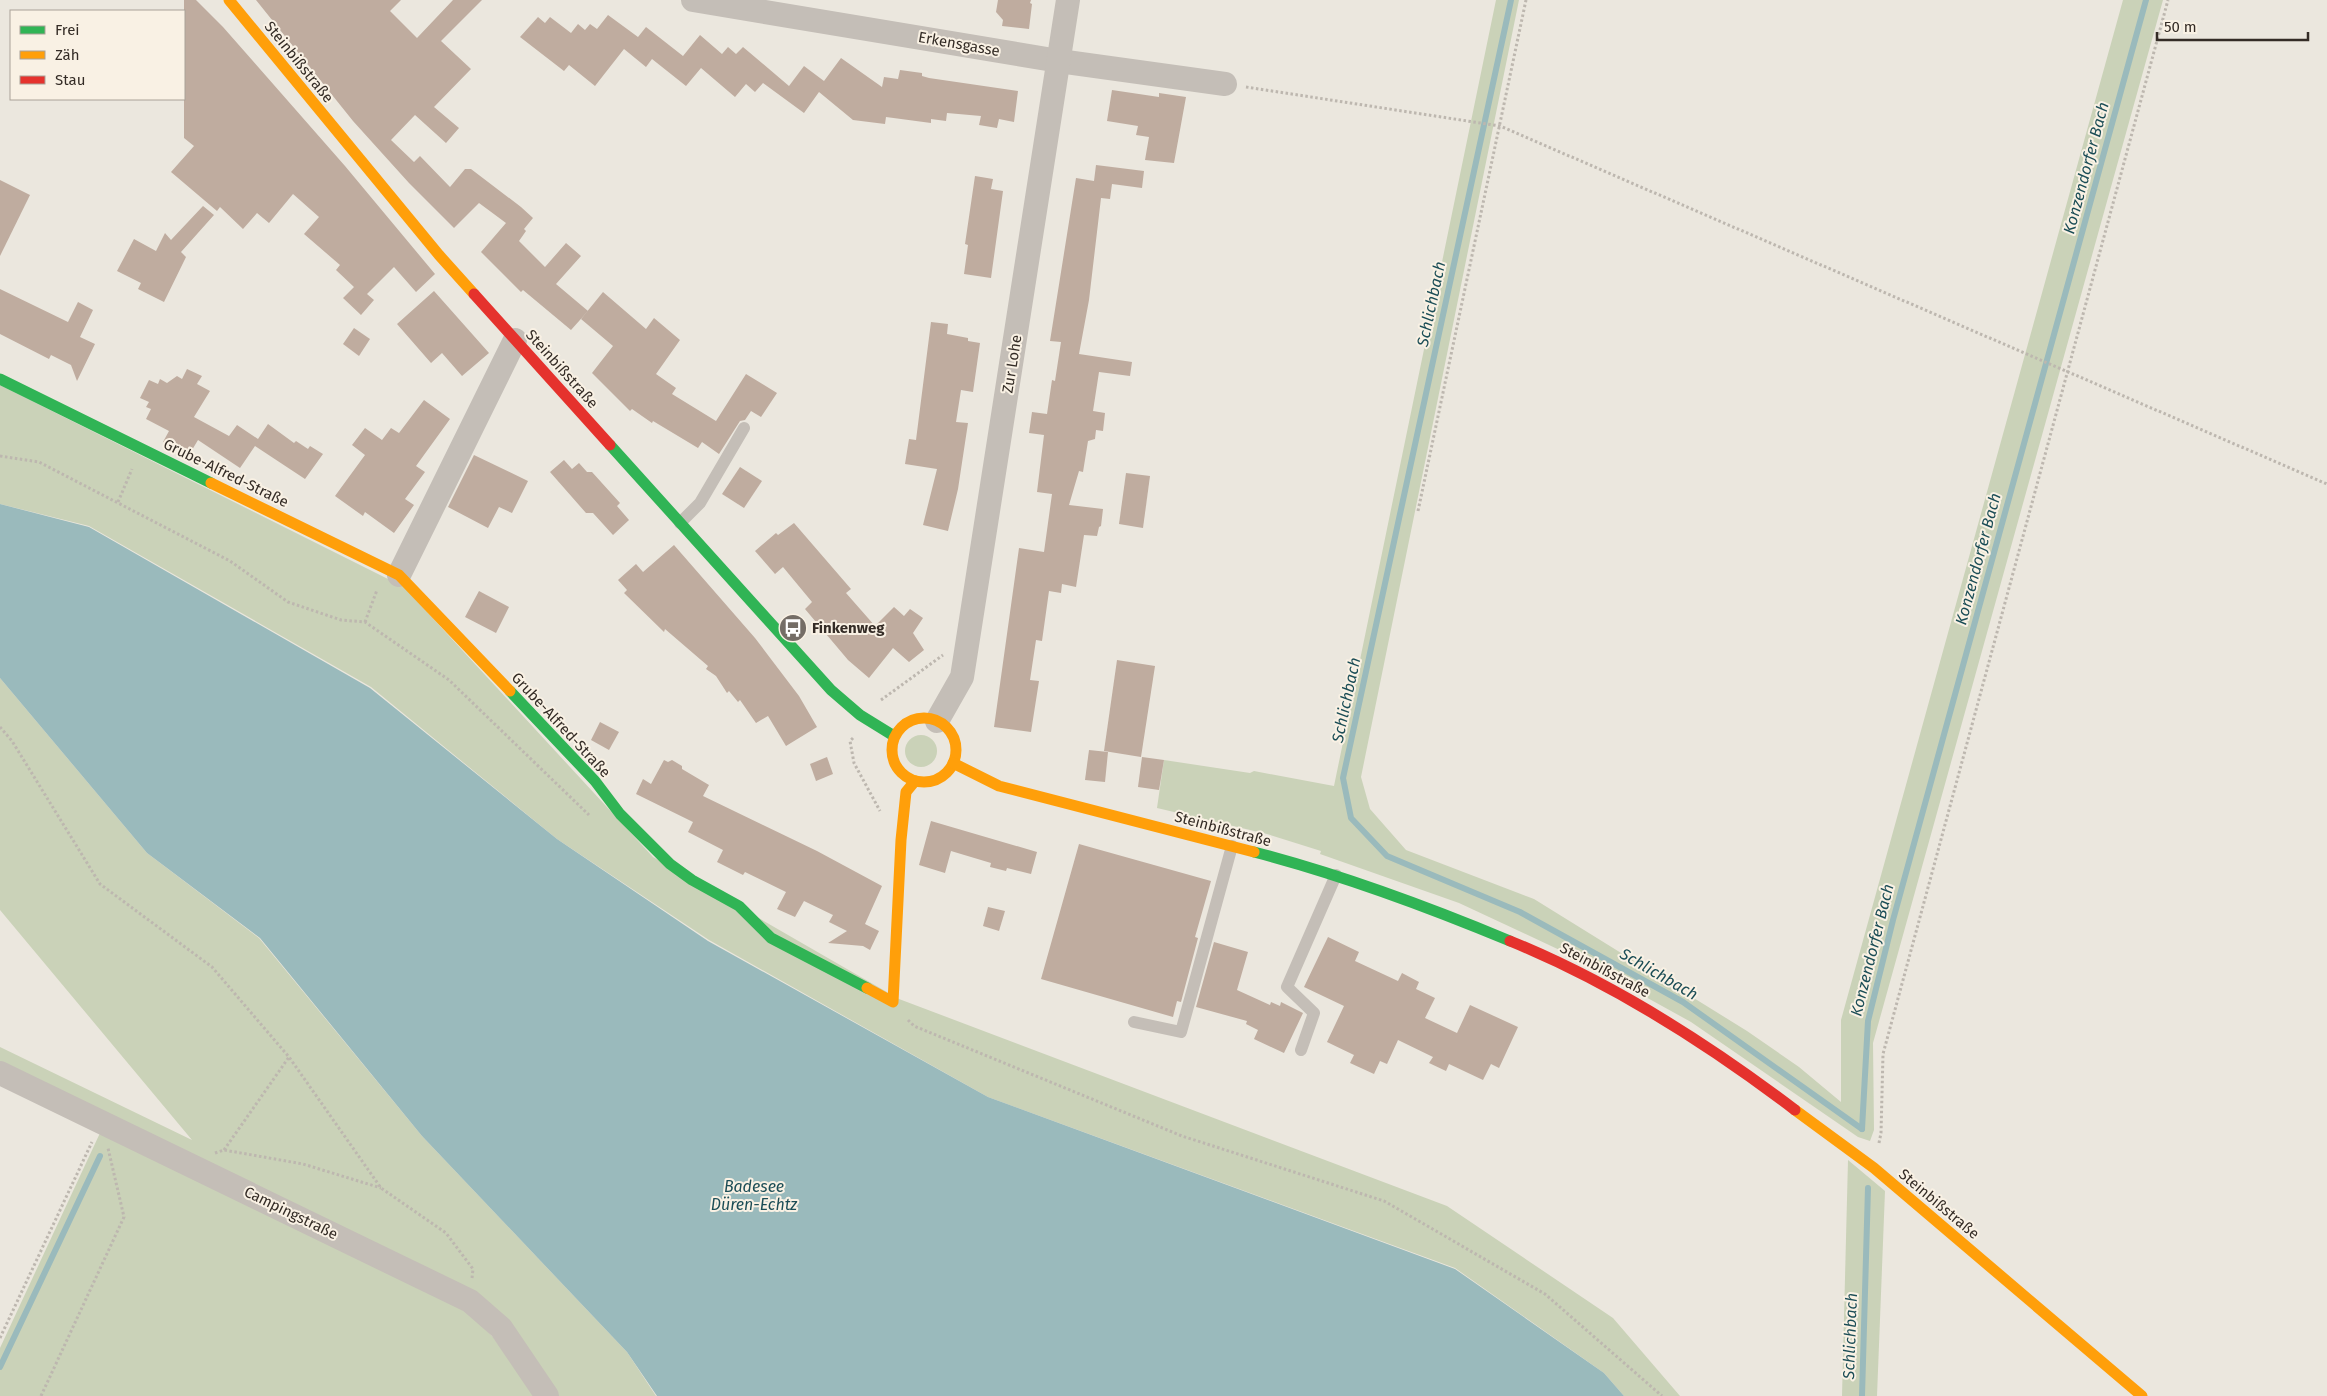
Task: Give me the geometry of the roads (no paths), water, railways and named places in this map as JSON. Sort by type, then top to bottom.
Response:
[{"type":"street","name":"Steinbißstraße","points":[[229,0],[439,255],[680,523],[831,690],[865,718],[894,736]]},
{"type":"street","name":"Erkensgasse","points":[[693,0],[770,6],[1060,61],[1226,84]]},
{"type":"street","name":"Zur Lohe","points":[[937,721],[962,676],[1060,61],[1068,0]]},
{"type":"street","points":[[392,572],[515,340]]},
{"type":"street","name":"Grube-Alfred-Straße","points":[[0,379],[392,572],[595,782],[620,814],[670,864],[692,880],[739,906],[771,938],[893,1002],[906,792],[915,781]]},
{"type":"street","points":[[925,718],[937,721],[947,728],[954,739],[956,751],[953,763],[947,773],[937,780],[926,782],[915,781],[902,775],[894,764],[891,750],[894,736],[912,720],[925,718]]},
{"type":"street","name":"Steinbißstraße","points":[[953,763],[999,786],[1336,875],[1450,916],[1562,962],[1686,1032],[1780,1098],[1874,1168],[2142,1396]]},
{"type":"street","name":"Campingstraße","points":[[0,1072],[470,1301],[501,1328],[547,1396]]},
{"type":"lane","points":[[680,523],[700,503],[744,428]]},
{"type":"lane","points":[[1134,1022],[1181,1032],[1232,846]]},
{"type":"lane","points":[[1300,1050],[1314,1013],[1287,987],[1336,875]]},
{"type":"water","name":"Badesee Düren-Echtz","points":[[0,504],[89,527],[370,688],[557,839],[708,941],[988,1097],[1455,1269],[1604,1373],[1624,1396],[657,1396],[627,1352],[422,1136],[260,938],[147,853],[0,678]]},
{"type":"waterway","name":"Schlichbach","points":[[1511,0],[1343,778],[1351,818],[1387,856],[1520,912],[1683,1002],[1862,1129]]},
{"type":"waterway","name":"Konzendorfer Bach","points":[[1862,1129],[1868,1021],[1893,920],[2146,0]]},
{"type":"waterway","points":[[0,1367],[100,1156]]},
{"type":"waterway","name":"Schlichbach","points":[[1862,1396],[1868,1188]]},
{"type":"place","name":"Finkenweg","points":[[793,628]]}]
